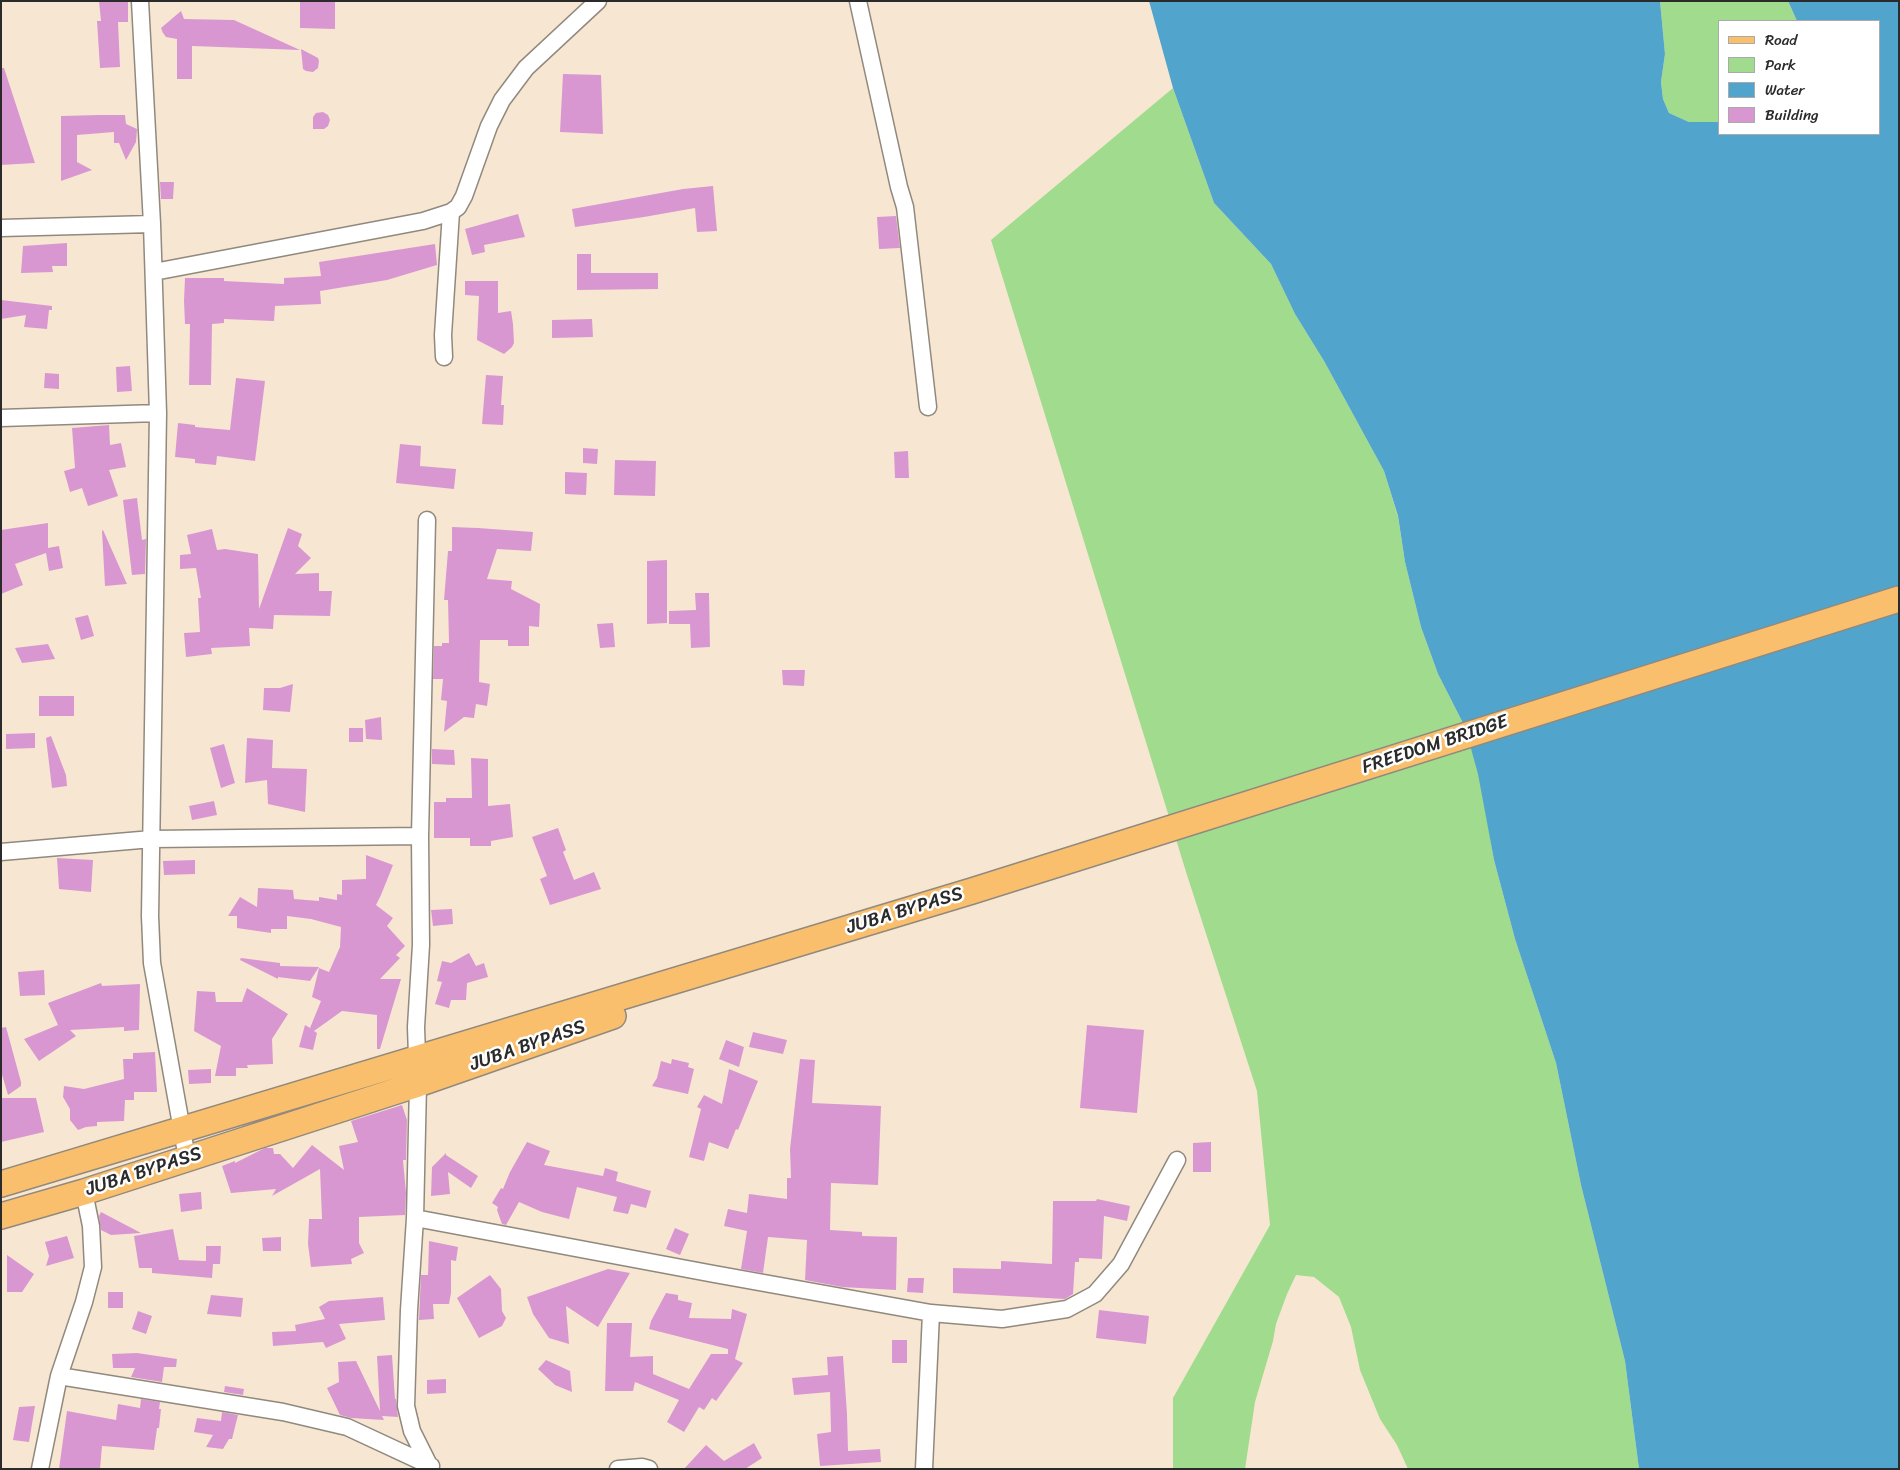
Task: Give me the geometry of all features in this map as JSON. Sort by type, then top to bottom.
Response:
[{"type":"main road","name":"FREEDOM BRIDGE","points":[[972,891],[1899,599]]},
{"type":"main road","name":"JUBA BYPASS","points":[[1,1184],[972,891]]},
{"type":"main road","name":"JUBA BYPASS","points":[[1,1216],[84,1192],[418,1084],[972,891]]},
{"type":"street","points":[[140,1],[152,224],[158,413],[152,839],[149,869],[152,963],[188,1158]]},
{"type":"street","points":[[154,272],[423,222],[451,212],[458,207],[464,196],[489,126],[502,100],[526,68],[598,1]]},
{"type":"street","points":[[858,1],[899,187],[905,206],[928,407]]},
{"type":"street","points":[[444,357],[443,335],[451,212]]},
{"type":"street","points":[[1,228],[152,224]]},
{"type":"street","points":[[1,418],[158,413]]},
{"type":"street","points":[[427,520],[420,836],[421,945],[416,1027],[418,1084],[415,1218],[409,1310],[406,1406],[412,1431],[433,1467]]},
{"type":"street","points":[[1,852],[152,839],[420,836]]},
{"type":"street","points":[[415,1218],[931,1312],[1002,1319],[1067,1309],[1095,1294],[1121,1264],[1177,1160]]},
{"type":"street","points":[[40,1469],[59,1376],[84,1302],[93,1267],[91,1226],[84,1192]]},
{"type":"street","points":[[924,1469],[931,1312]]},
{"type":"street","points":[[59,1376],[283,1412],[347,1427],[433,1467]]},
{"type":"street","points":[[618,1469],[642,1467],[649,1469]]},
{"type":"green space","points":[[1660,1],[1788,1],[1797,20],[1718,20],[1718,122],[1689,122],[1669,113],[1663,99],[1661,82],[1665,54]]},
{"type":"green space","points":[[1173,88],[1214,203],[1271,264],[1295,314],[1324,361],[1384,471],[1398,517],[1405,562],[1421,627],[1438,674],[1465,727],[1479,774],[1494,860],[1515,939],[1556,1063],[1581,1185],[1625,1361],[1639,1469],[1408,1469],[1397,1445],[1380,1419],[1360,1370],[1351,1327],[1339,1297],[1314,1277],[1296,1275],[1276,1324],[1273,1341],[1255,1402],[1245,1469],[1173,1469],[1173,1398],[1270,1225],[1257,1091],[1187,875],[991,240]]},
{"type":"water","points":[[1149,1],[1660,1],[1665,54],[1661,82],[1663,99],[1669,113],[1689,122],[1718,122],[1718,135],[1880,135],[1880,20],[1797,20],[1788,1],[1899,1],[1899,1469],[1639,1469],[1625,1361],[1581,1185],[1556,1063],[1515,939],[1494,860],[1478,774],[1465,727],[1438,674],[1421,627],[1405,562],[1398,516],[1384,471],[1324,361],[1295,314],[1271,264],[1214,203],[1173,88]]},
{"type":"building","points":[[99,1],[128,1],[128,22],[118,22],[120,67],[100,68],[97,21],[101,21]]},
{"type":"building","points":[[300,1],[335,1],[335,29],[300,28]]},
{"type":"building","points":[[181,11],[184,19],[234,20],[300,50],[192,46],[192,79],[177,79],[177,39],[166,37],[161,28]]},
{"type":"building","points":[[301,49],[318,58],[318,68],[313,72],[303,69]]},
{"type":"building","points":[[1,68],[4,68],[35,163],[1,165]]},
{"type":"building","points":[[563,74],[601,75],[603,134],[560,132]]},
{"type":"building","points":[[323,112],[328,115],[330,120],[328,126],[324,129],[313,129],[313,117],[316,113]]},
{"type":"building","points":[[125,115],[126,124],[137,129],[136,142],[126,160],[119,143],[114,143],[114,132],[77,135],[77,162],[92,170],[61,181],[61,116]]},
{"type":"building","points":[[160,182],[174,182],[173,199],[161,199]]},
{"type":"building","points":[[713,186],[717,231],[697,232],[695,208],[575,227],[572,209],[683,189]]},
{"type":"building","points":[[518,214],[525,237],[484,245],[485,252],[472,255],[465,229]]},
{"type":"building","points":[[896,216],[900,248],[879,249],[877,217]]},
{"type":"building","points":[[67,243],[67,266],[52,266],[53,272],[21,273],[23,246]]},
{"type":"building","points":[[435,244],[437,265],[387,280],[320,291],[321,304],[275,306],[274,321],[224,319],[224,323],[212,324],[211,385],[189,385],[190,324],[185,324],[185,278],[224,278],[224,281],[284,284],[284,278],[321,276],[319,262]]},
{"type":"building","points":[[577,254],[591,254],[591,273],[658,273],[658,289],[577,290]]},
{"type":"building","points":[[465,281],[498,281],[498,313],[511,311],[513,324],[514,343],[504,354],[477,340],[479,296],[465,295]]},
{"type":"building","points":[[1,300],[52,306],[52,310],[49,310],[47,329],[24,327],[26,315],[1,319]]},
{"type":"building","points":[[592,319],[593,337],[552,338],[552,320]]},
{"type":"building","points":[[130,366],[132,391],[117,392],[116,367]]},
{"type":"building","points":[[45,373],[59,374],[59,389],[44,388]]},
{"type":"building","points":[[486,375],[503,376],[501,405],[504,405],[503,425],[482,424]]},
{"type":"building","points":[[236,378],[265,381],[255,461],[217,456],[216,465],[195,463],[195,459],[175,457],[178,423],[195,425],[195,427],[230,430]]},
{"type":"building","points":[[109,425],[110,445],[121,443],[126,467],[109,470],[118,496],[88,506],[82,488],[70,492],[64,471],[75,468],[72,428]]},
{"type":"building","points":[[400,444],[421,446],[420,466],[456,469],[454,489],[396,483]]},
{"type":"building","points":[[583,448],[598,449],[597,464],[583,463]]},
{"type":"building","points":[[908,451],[909,478],[895,478],[894,452]]},
{"type":"building","points":[[615,460],[656,461],[655,496],[614,495]]},
{"type":"building","points":[[565,472],[587,473],[586,495],[565,494]]},
{"type":"building","points":[[137,498],[142,540],[146,539],[145,574],[132,575],[123,500]]},
{"type":"building","points":[[48,523],[48,548],[59,546],[63,568],[49,571],[46,553],[15,564],[23,585],[1,594],[1,530]]},
{"type":"building","points":[[452,527],[533,532],[531,551],[497,549],[487,579],[512,581],[511,589],[540,604],[539,627],[529,626],[529,646],[508,646],[508,640],[480,640],[479,682],[490,684],[487,706],[476,704],[474,718],[464,717],[444,732],[447,701],[441,700],[443,679],[433,679],[434,646],[442,646],[442,643],[449,643],[448,600],[444,600],[448,551],[452,551]]},
{"type":"building","points":[[288,528],[302,534],[298,546],[311,558],[295,574],[319,573],[319,591],[332,591],[330,616],[274,615],[273,629],[249,628],[250,646],[211,648],[212,654],[186,657],[184,633],[200,632],[198,598],[201,598],[196,568],[180,569],[180,555],[191,554],[187,535],[212,529],[217,550],[225,549],[258,554],[259,609]]},
{"type":"building","points":[[103,530],[127,584],[105,586]]},
{"type":"building","points":[[667,560],[667,623],[647,624],[647,561]]},
{"type":"building","points":[[695,593],[709,593],[710,647],[691,648],[690,624],[669,624],[669,611],[696,610]]},
{"type":"building","points":[[88,615],[94,636],[81,640],[75,618]]},
{"type":"building","points":[[613,623],[615,647],[600,648],[597,624]]},
{"type":"building","points":[[48,644],[55,659],[22,663],[15,648]]},
{"type":"building","points":[[782,670],[805,670],[804,686],[783,685]]},
{"type":"building","points":[[293,684],[290,712],[263,710],[264,688],[280,688]]},
{"type":"building","points":[[39,696],[74,696],[74,716],[39,716]]},
{"type":"building","points":[[381,717],[382,740],[366,739],[365,720]]},
{"type":"building","points":[[349,728],[363,728],[363,742],[349,742]]},
{"type":"building","points":[[35,733],[35,748],[6,749],[6,734]]},
{"type":"building","points":[[51,736],[66,775],[67,786],[52,788],[46,738]]},
{"type":"building","points":[[247,738],[273,740],[272,768],[307,769],[305,812],[268,804],[267,780],[245,783]]},
{"type":"building","points":[[224,744],[235,783],[221,788],[210,748]]},
{"type":"building","points":[[432,749],[454,750],[455,765],[432,764]]},
{"type":"building","points":[[471,758],[488,759],[488,806],[510,804],[513,837],[491,841],[491,846],[470,846],[470,838],[434,838],[434,802],[446,802],[446,798],[472,798]]},
{"type":"building","points":[[214,801],[217,815],[192,820],[189,806]]},
{"type":"building","points":[[558,828],[566,850],[563,852],[574,880],[594,872],[601,889],[550,905],[540,879],[547,876],[532,837]]},
{"type":"building","points":[[366,855],[393,865],[376,905],[393,918],[387,926],[405,946],[396,955],[400,958],[380,979],[401,979],[380,1049],[377,1049],[377,1015],[342,1011],[314,1031],[317,1033],[313,1050],[299,1047],[305,1025],[310,1028],[321,1001],[312,997],[319,968],[329,972],[340,947],[341,927],[311,919],[287,916],[287,929],[271,929],[271,933],[237,928],[237,916],[228,916],[240,897],[257,907],[258,888],[293,890],[294,899],[319,901],[319,897],[337,900],[337,894],[342,895],[342,880],[366,879]]},
{"type":"building","points":[[57,858],[93,860],[91,892],[59,889]]},
{"type":"building","points":[[195,860],[195,874],[164,875],[163,861]]},
{"type":"building","points":[[452,909],[453,924],[433,926],[431,910]]},
{"type":"building","points":[[469,953],[476,966],[484,963],[488,977],[467,983],[466,1000],[451,1000],[449,1008],[435,1004],[442,982],[437,981],[442,961],[451,963]]},
{"type":"building","points":[[241,958],[280,963],[280,966],[319,967],[310,981],[278,977],[278,979],[240,960]]},
{"type":"building","points":[[44,970],[45,995],[20,996],[18,972]]},
{"type":"building","points":[[101,983],[102,986],[140,984],[139,1030],[124,1031],[124,1027],[70,1030],[76,1036],[39,1061],[24,1039],[58,1025],[48,1003]]},
{"type":"building","points":[[247,988],[288,1014],[272,1039],[273,1064],[247,1065],[248,1068],[236,1068],[236,1076],[215,1076],[221,1046],[194,1031],[197,991],[215,992],[216,1002],[242,1002]]},
{"type":"building","points":[[1087,1025],[1144,1030],[1137,1113],[1080,1108]]},
{"type":"building","points":[[6,1027],[21,1082],[21,1086],[8,1095],[1,1071],[1,1028]]},
{"type":"building","points":[[753,1032],[787,1040],[783,1054],[749,1047]]},
{"type":"building","points":[[726,1040],[744,1047],[739,1067],[719,1059]]},
{"type":"building","points":[[155,1052],[157,1092],[134,1092],[134,1100],[125,1100],[124,1121],[97,1122],[97,1126],[78,1130],[70,1120],[70,1109],[63,1097],[64,1086],[84,1089],[124,1079],[123,1059],[133,1059],[133,1053]]},
{"type":"building","points":[[672,1059],[689,1063],[688,1067],[694,1069],[688,1094],[652,1086],[657,1078],[661,1061],[671,1064]]},
{"type":"building","points":[[800,1059],[815,1060],[812,1103],[881,1106],[878,1185],[831,1183],[830,1230],[862,1232],[862,1236],[897,1237],[896,1290],[842,1287],[805,1280],[807,1240],[768,1237],[763,1273],[741,1269],[747,1231],[724,1226],[728,1209],[747,1213],[749,1194],[787,1199],[787,1178],[791,1178],[790,1149]]},
{"type":"building","points":[[211,1069],[211,1083],[189,1084],[188,1070]]},
{"type":"building","points":[[729,1069],[758,1081],[738,1130],[736,1129],[728,1149],[709,1142],[704,1161],[689,1157],[701,1109],[697,1107],[704,1095],[722,1104]]},
{"type":"building","points":[[1,1098],[36,1098],[44,1132],[1,1142]]},
{"type":"building","points":[[402,1105],[407,1120],[406,1160],[403,1160],[406,1193],[405,1215],[359,1217],[359,1243],[364,1253],[351,1259],[352,1264],[311,1267],[308,1244],[309,1219],[322,1219],[320,1169],[272,1196],[276,1189],[231,1193],[222,1166],[235,1161],[235,1163],[265,1148],[273,1148],[274,1154],[280,1154],[293,1168],[312,1145],[344,1170],[339,1146],[358,1142],[351,1121]]},
{"type":"building","points":[[527,1142],[550,1151],[544,1165],[603,1176],[605,1168],[618,1172],[616,1181],[651,1191],[646,1208],[631,1204],[628,1214],[613,1211],[617,1197],[577,1187],[569,1219],[542,1212],[519,1202],[506,1225],[502,1224],[497,1210],[498,1207],[492,1203],[501,1188],[503,1189]]},
{"type":"building","points":[[1211,1142],[1211,1172],[1193,1172],[1193,1143]]},
{"type":"building","points":[[446,1153],[446,1155],[478,1176],[471,1188],[448,1172],[450,1194],[431,1196],[432,1167]]},
{"type":"building","points":[[201,1192],[202,1209],[181,1212],[179,1194]]},
{"type":"building","points":[[1097,1199],[1130,1206],[1127,1221],[1104,1216],[1102,1259],[1079,1258],[1079,1262],[1075,1262],[1073,1294],[1065,1299],[953,1293],[953,1268],[1001,1269],[1001,1261],[1052,1264],[1053,1201],[1096,1201]]},
{"type":"building","points":[[101,1212],[141,1233],[111,1235],[101,1230],[99,1216]]},
{"type":"building","points":[[675,1228],[689,1234],[680,1255],[666,1249]]},
{"type":"building","points":[[173,1229],[179,1260],[206,1261],[206,1246],[221,1246],[220,1264],[213,1264],[212,1278],[152,1273],[152,1268],[139,1268],[134,1236]]},
{"type":"building","points":[[67,1236],[74,1258],[46,1266],[49,1256],[45,1242]]},
{"type":"building","points":[[281,1237],[281,1251],[263,1251],[262,1238]]},
{"type":"building","points":[[429,1241],[458,1247],[456,1261],[451,1260],[449,1304],[433,1304],[434,1319],[419,1320],[421,1275],[428,1275]]},
{"type":"building","points":[[7,1255],[34,1274],[22,1292],[7,1292]]},
{"type":"building","points":[[608,1269],[630,1273],[598,1327],[566,1306],[569,1344],[549,1338],[533,1314],[527,1297]]},
{"type":"building","points":[[490,1275],[501,1289],[502,1311],[506,1318],[502,1326],[479,1338],[457,1298]]},
{"type":"building","points":[[908,1278],[924,1278],[923,1293],[907,1292]]},
{"type":"building","points":[[108,1292],[123,1292],[123,1308],[108,1308]]},
{"type":"building","points":[[666,1293],[678,1295],[678,1300],[692,1303],[689,1318],[731,1319],[732,1309],[747,1314],[735,1359],[743,1363],[716,1401],[712,1398],[704,1410],[699,1407],[684,1432],[667,1422],[679,1400],[635,1382],[633,1391],[605,1391],[607,1323],[632,1323],[630,1357],[653,1356],[653,1374],[689,1389],[711,1354],[728,1354],[728,1349],[649,1329],[651,1321]]},
{"type":"building","points":[[211,1295],[243,1298],[241,1317],[207,1314]]},
{"type":"building","points":[[383,1297],[385,1320],[339,1324],[346,1339],[326,1348],[323,1342],[273,1346],[272,1332],[296,1331],[295,1325],[325,1319],[319,1307],[329,1301]]},
{"type":"building","points":[[1099,1310],[1149,1316],[1146,1344],[1096,1338]]},
{"type":"building","points":[[138,1311],[152,1316],[146,1334],[132,1329]]},
{"type":"building","points":[[892,1340],[907,1340],[907,1363],[892,1363]]},
{"type":"building","points":[[137,1353],[177,1359],[176,1367],[164,1367],[162,1382],[131,1377],[135,1368],[113,1368],[112,1354]]},
{"type":"building","points":[[392,1355],[398,1417],[382,1416],[384,1420],[351,1418],[340,1415],[327,1388],[339,1382],[338,1362],[356,1361],[380,1411],[377,1356]]},
{"type":"building","points":[[843,1356],[848,1451],[880,1449],[881,1462],[820,1466],[817,1434],[831,1432],[830,1392],[794,1395],[792,1378],[828,1375],[827,1357]]},
{"type":"building","points":[[546,1360],[570,1371],[572,1392],[555,1385],[538,1369]]},
{"type":"building","points":[[446,1379],[446,1393],[427,1394],[427,1380]]},
{"type":"building","points":[[225,1386],[244,1389],[243,1395],[224,1392]]},
{"type":"building","points":[[141,1399],[160,1402],[159,1428],[157,1428],[154,1450],[102,1446],[100,1469],[59,1469],[67,1411],[116,1420],[118,1404],[140,1408]]},
{"type":"building","points":[[35,1406],[29,1442],[13,1440],[19,1407]]},
{"type":"building","points":[[222,1412],[238,1415],[232,1439],[229,1439],[223,1449],[206,1447],[213,1435],[194,1432],[197,1418],[221,1421]]},
{"type":"building","points":[[754,1443],[762,1458],[745,1469],[684,1469],[706,1445],[724,1461]]}]
